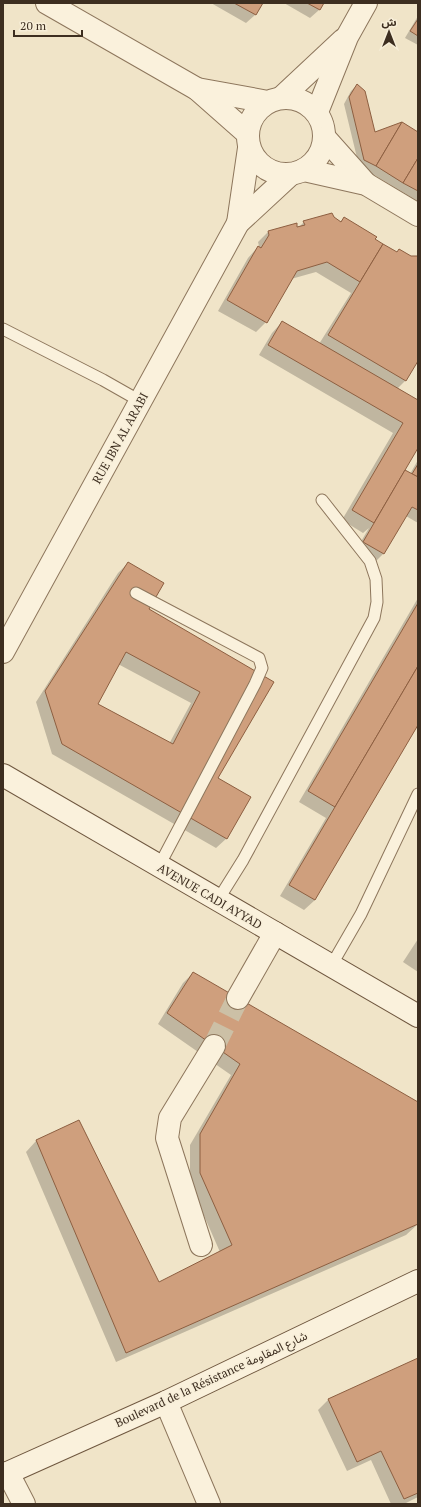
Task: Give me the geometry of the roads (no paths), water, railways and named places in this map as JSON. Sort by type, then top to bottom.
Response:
[{"type":"street","points":[[47,3],[197,89],[248,141],[256,159],[266,168],[278,174],[298,172],[366,184]]},
{"type":"street","points":[[317,112],[347,36],[366,3]]},
{"type":"street","points":[[248,141],[250,121],[258,110],[275,100],[347,36]]},
{"type":"street","points":[[197,89],[275,100],[295,98],[307,103],[317,112],[323,124],[325,138],[322,151],[315,162],[298,172]]},
{"type":"street","points":[[325,138],[366,184],[418,215]]},
{"type":"street","name":"RUE IBN AL ARABI","points":[[238,223],[248,141]]},
{"type":"street","name":"RUE IBN AL ARABI","points":[[3,652],[238,223],[298,172]]},
{"type":"street","name":"AVENUE CADI AYYAD","points":[[3,775],[418,1016]]},
{"type":"street","points":[[238,998],[275,933]]},
{"type":"street","points":[[201,1245],[167,1138],[170,1118],[214,1046]]},
{"type":"street","name":"Boulevard de la Résistance شارع المقاومة","points":[[5,1474],[166,1402],[418,1281]]},
{"type":"street","points":[[166,1402],[208,1504]]},
{"type":"street","points":[[5,1474],[24,1504]]},
{"type":"lane","points":[[3,330],[103,380],[140,401]]},
{"type":"lane","points":[[218,900],[243,860],[374,618],[377,602],[376,579],[370,561],[322,500]]},
{"type":"lane","points":[[136,593],[259,658],[262,668],[159,866]]},
{"type":"lane","points":[[331,966],[361,914],[418,794]]},
{"type":"tunnel","points":[[214,1046],[238,998]]}]
